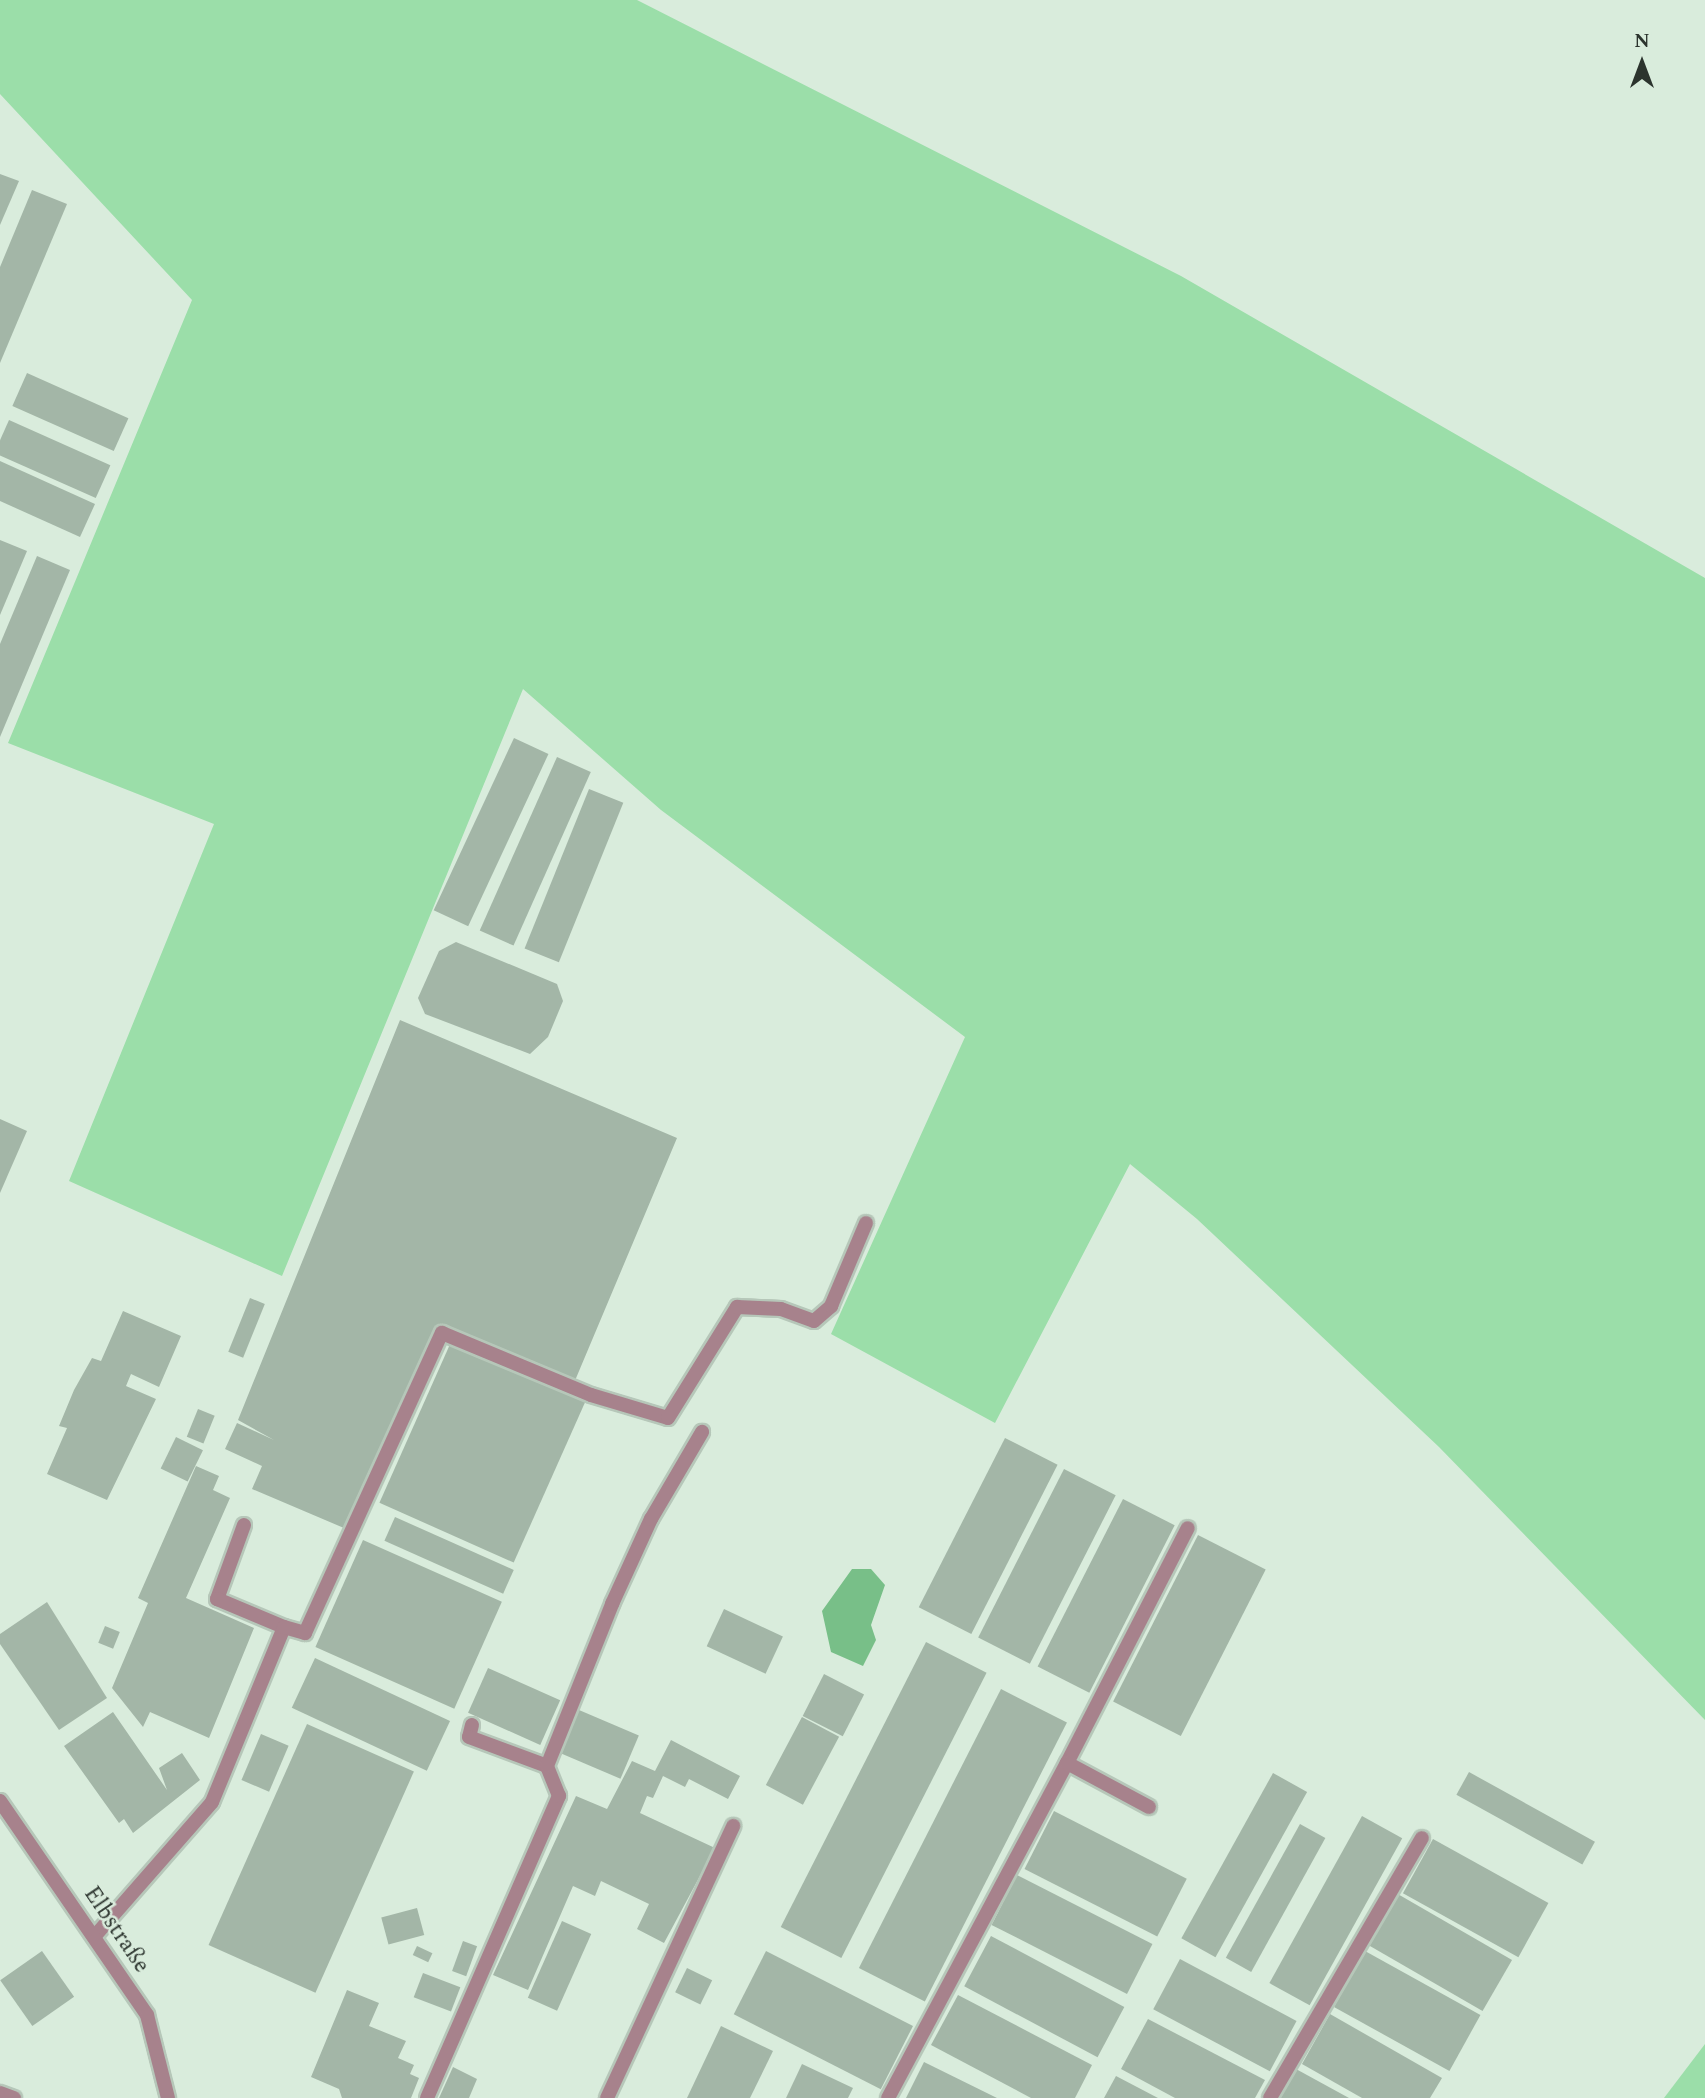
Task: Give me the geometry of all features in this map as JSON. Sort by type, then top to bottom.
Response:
[{"type":"street","points":[[244,1525],[217,1599],[305,1633],[442,1333],[592,1395],[668,1418],[737,1307],[781,1309],[814,1321],[831,1306],[866,1223]]},
{"type":"street","points":[[427,2098],[559,1796],[547,1766],[651,1519],[702,1432]]},
{"type":"street","points":[[888,2098],[1067,1763],[1188,1528]]},
{"type":"street","points":[[94,1937],[212,1802],[284,1627]]},
{"type":"street","points":[[472,1725],[469,1737],[547,1766]]},
{"type":"street","points":[[1067,1763],[1149,1807]]},
{"type":"street","name":"Elbstraße","points":[[0,1801],[147,2015],[169,2098]]},
{"type":"street","points":[[607,2098],[733,1826]]},
{"type":"street","points":[[1270,2098],[1422,1838]]},
{"type":"street","points":[[0,2093],[14,2098]]},
{"type":"shaded area","points":[[0,0],[637,0],[1181,276],[1705,578],[1705,1720],[1439,1447],[1197,1219],[1130,1164],[995,1423],[831,1334],[965,1037],[661,810],[523,689],[282,1276],[69,1181],[214,824],[8,743],[192,300],[0,94]]},
{"type":"shaded area","points":[[852,1569],[871,1569],[885,1585],[871,1625],[876,1640],[863,1666],[831,1652],[822,1611]]},
{"type":"shaded area","points":[[1705,2044],[1705,2098],[1664,2098]]},
{"type":"building","points":[[0,174],[19,181],[0,225]]},
{"type":"building","points":[[32,190],[67,204],[0,363],[0,267]]},
{"type":"building","points":[[27,373],[128,418],[114,451],[12,406]]},
{"type":"building","points":[[9,420],[110,465],[96,498],[0,455],[0,440]]},
{"type":"building","points":[[0,461],[95,504],[80,537],[0,501]]},
{"type":"building","points":[[0,540],[27,551],[0,615]]},
{"type":"building","points":[[37,556],[70,570],[0,737],[0,644]]},
{"type":"building","points":[[514,738],[548,754],[468,926],[434,910]]},
{"type":"building","points":[[557,757],[591,772],[514,946],[480,931]]},
{"type":"building","points":[[589,789],[623,803],[559,962],[525,948]]},
{"type":"building","points":[[456,942],[557,984],[563,1001],[548,1037],[530,1054],[425,1014],[418,998],[439,951]]},
{"type":"building","points":[[400,1020],[677,1138],[574,1383],[437,1325],[351,1531],[252,1489],[262,1466],[225,1449],[237,1423],[274,1440],[238,1420]]},
{"type":"building","points":[[0,1119],[27,1131],[0,1193]]},
{"type":"building","points":[[250,1298],[265,1304],[243,1358],[228,1352]]},
{"type":"building","points":[[123,1311],[181,1336],[159,1387],[131,1374],[126,1386],[156,1399],[107,1500],[47,1474],[67,1428],[59,1426],[74,1390],[92,1358],[101,1361]]},
{"type":"building","points":[[451,1342],[585,1402],[514,1563],[379,1503]]},
{"type":"building","points":[[198,1409],[215,1416],[203,1444],[187,1437]]},
{"type":"building","points":[[176,1437],[203,1450],[188,1482],[161,1468]]},
{"type":"building","points":[[1005,1438],[1058,1465],[971,1634],[919,1607]]},
{"type":"building","points":[[196,1466],[219,1476],[213,1490],[230,1498],[186,1598],[254,1628],[209,1738],[150,1712],[143,1727],[112,1688],[148,1603],[138,1598]]},
{"type":"building","points":[[1064,1469],[1116,1495],[1030,1664],[978,1637]]},
{"type":"building","points":[[1123,1499],[1175,1525],[1089,1693],[1038,1667]]},
{"type":"building","points":[[395,1517],[514,1570],[503,1594],[384,1541]]},
{"type":"building","points":[[1198,1535],[1266,1570],[1181,1736],[1113,1702]]},
{"type":"building","points":[[363,1540],[502,1602],[454,1709],[315,1647]]},
{"type":"building","points":[[47,1602],[107,1698],[59,1730],[0,1644],[0,1634]]},
{"type":"building","points":[[724,1609],[783,1636],[766,1674],[707,1646]]},
{"type":"building","points":[[105,1626],[120,1632],[113,1649],[98,1643]]},
{"type":"building","points":[[926,1642],[987,1673],[841,1958],[781,1927]]},
{"type":"building","points":[[315,1658],[450,1721],[427,1771],[292,1708]]},
{"type":"building","points":[[488,1668],[560,1700],[540,1745],[468,1713]]},
{"type":"building","points":[[824,1674],[864,1694],[843,1736],[803,1716]]},
{"type":"building","points":[[1001,1689],[1067,1723],[925,2001],[859,1968]]},
{"type":"building","points":[[579,1710],[639,1735],[620,1779],[561,1753]]},
{"type":"building","points":[[113,1712],[167,1790],[159,1768],[182,1753],[200,1780],[133,1833],[124,1819],[119,1823],[64,1746]]},
{"type":"building","points":[[802,1717],[839,1737],[803,1805],[766,1785]]},
{"type":"building","points":[[307,1724],[414,1772],[315,1993],[209,1945]]},
{"type":"building","points":[[261,1734],[289,1746],[269,1792],[241,1780]]},
{"type":"building","points":[[671,1740],[740,1776],[728,1799],[689,1779],[685,1787],[663,1776],[653,1798],[647,1796],[640,1813],[715,1848],[664,1943],[637,1929],[649,1904],[601,1881],[595,1896],[573,1886],[528,1990],[493,1975],[576,1796],[607,1809],[632,1761],[655,1771]]},
{"type":"building","points":[[1469,1772],[1595,1842],[1582,1865],[1456,1795]]},
{"type":"building","points":[[1273,1773],[1307,1792],[1215,1957],[1181,1938]]},
{"type":"building","points":[[1054,1811],[1187,1879],[1157,1937],[1024,1869]]},
{"type":"building","points":[[1362,1816],[1402,1838],[1310,2005],[1269,1983]]},
{"type":"building","points":[[1300,1824],[1325,1838],[1251,1972],[1226,1958]]},
{"type":"building","points":[[1433,1839],[1548,1903],[1518,1957],[1403,1893]]},
{"type":"building","points":[[1017,1875],[1152,1944],[1127,1994],[992,1925]]},
{"type":"building","points":[[1396,1893],[1512,1960],[1483,2011],[1366,1944]]},
{"type":"building","points":[[417,1908],[424,1935],[389,1945],[381,1918]]},
{"type":"building","points":[[562,1921],[591,1934],[557,2011],[528,1998]]},
{"type":"building","points":[[991,1936],[1124,2007],[1098,2057],[964,1986]]},
{"type":"building","points":[[463,1941],[477,1946],[466,1976],[452,1971]]},
{"type":"building","points":[[417,1946],[432,1953],[428,1962],[413,1955]]},
{"type":"building","points":[[42,1951],[74,1997],[32,2026],[0,1980]]},
{"type":"building","points":[[766,1951],[913,2026],[881,2089],[734,2014]]},
{"type":"building","points":[[1365,1951],[1480,2015],[1449,2071],[1334,2007]]},
{"type":"building","points":[[1180,1959],[1297,2021],[1270,2071],[1153,2009]]},
{"type":"building","points":[[687,1968],[712,1980],[700,2005],[675,1992]]},
{"type":"building","points":[[423,1973],[460,1987],[451,2012],[414,1997]]},
{"type":"building","points":[[347,1990],[379,2003],[369,2026],[406,2041],[398,2058],[414,2065],[410,2074],[419,2078],[411,2098],[342,2098],[339,2089],[311,2077]]},
{"type":"building","points":[[958,1995],[1092,2065],[1075,2098],[1031,2098],[931,2045]]},
{"type":"building","points":[[1330,2014],[1442,2078],[1430,2098],[1362,2098],[1302,2064]]},
{"type":"building","points":[[1148,2019],[1265,2080],[1255,2098],[1175,2098],[1121,2069]]},
{"type":"building","points":[[721,2026],[773,2051],[750,2098],[687,2098]]},
{"type":"building","points":[[924,2062],[997,2098],[906,2098]]},
{"type":"building","points":[[802,2064],[853,2088],[848,2098],[786,2098]]},
{"type":"building","points":[[453,2067],[477,2079],[469,2098],[439,2098]]},
{"type":"building","points":[[1296,2069],[1349,2098],[1280,2098]]},
{"type":"building","points":[[1116,2076],[1158,2098],[1104,2098]]}]
